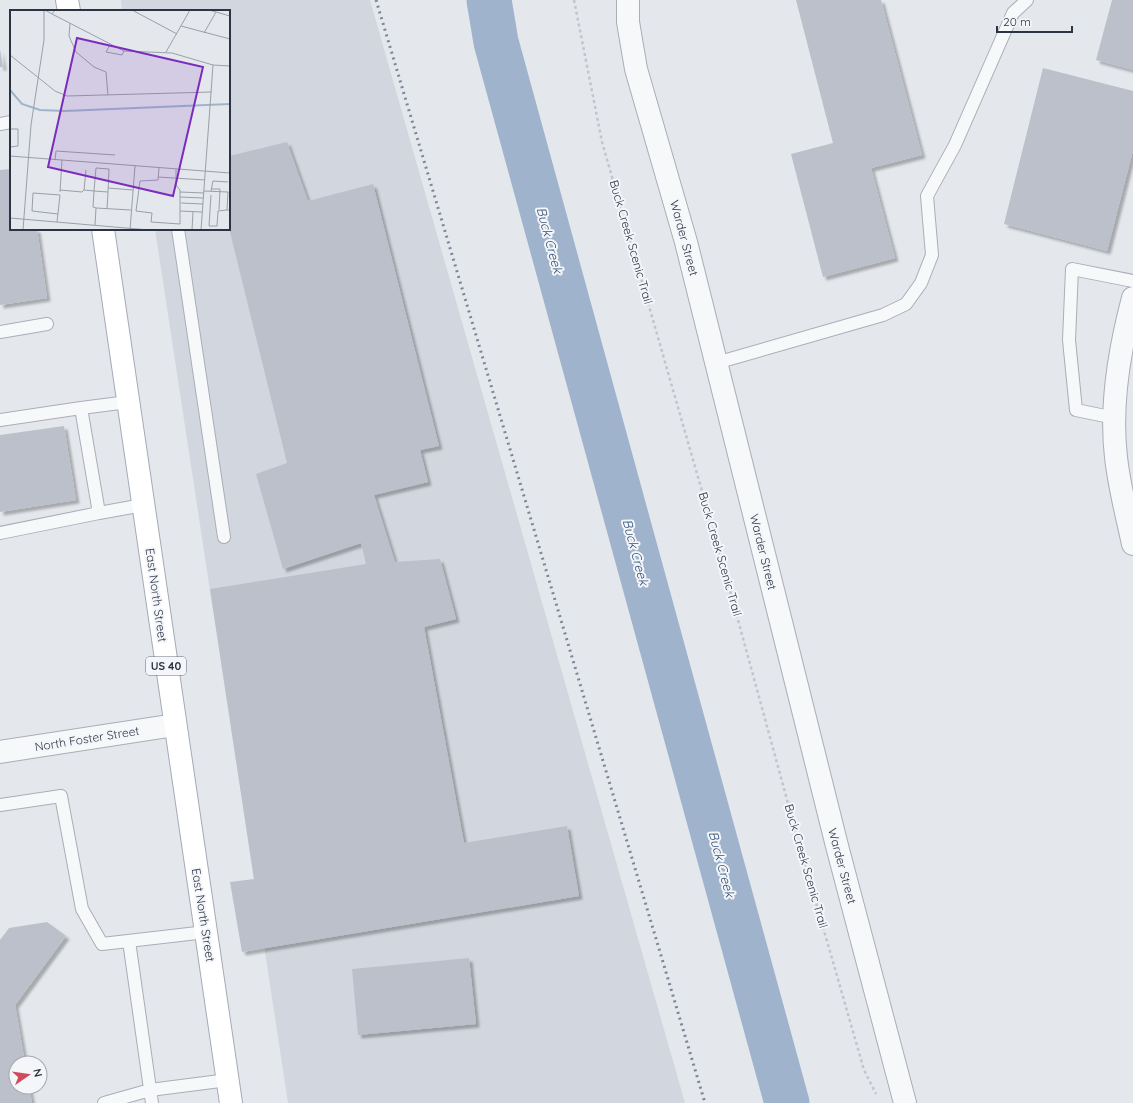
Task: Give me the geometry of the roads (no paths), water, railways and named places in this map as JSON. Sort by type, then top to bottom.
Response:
[{"type":"main road","points":[[67,0],[69,10]]},
{"type":"main road","name":"East North Street","points":[[103,230],[231,1103]]},
{"type":"street","name":"Warder Street","points":[[628,0],[628,22],[636,69],[686,242],[837,846],[905,1103]]},
{"type":"street","points":[[1133,298],[1119,367],[1115,418],[1116,457],[1133,544]]},
{"type":"street","name":"North Foster Street","points":[[0,752],[175,725]]},
{"type":"lane","points":[[716,363],[883,315],[906,304],[922,283],[932,255],[927,196],[955,145],[1013,14],[1027,0]]},
{"type":"lane","points":[[0,124],[10,122]]},
{"type":"lane","points":[[178,230],[224,537]]},
{"type":"lane","points":[[1115,418],[1076,410],[1069,340],[1072,269],[1133,281]]},
{"type":"lane","points":[[0,332],[47,324]]},
{"type":"lane","points":[[0,420],[128,402]]},
{"type":"lane","points":[[81,408],[99,513]]},
{"type":"lane","points":[[0,533],[143,505]]},
{"type":"lane","points":[[0,806],[61,796],[82,909],[102,944],[206,932]]},
{"type":"lane","points":[[129,941],[152,1103]]},
{"type":"lane","points":[[104,1103],[150,1090],[228,1080]]},
{"type":"waterway","name":"Buck Creek","points":[[489,0],[496,42],[787,1103]]},
{"type":"railway","points":[[376,0],[705,1103]]}]
